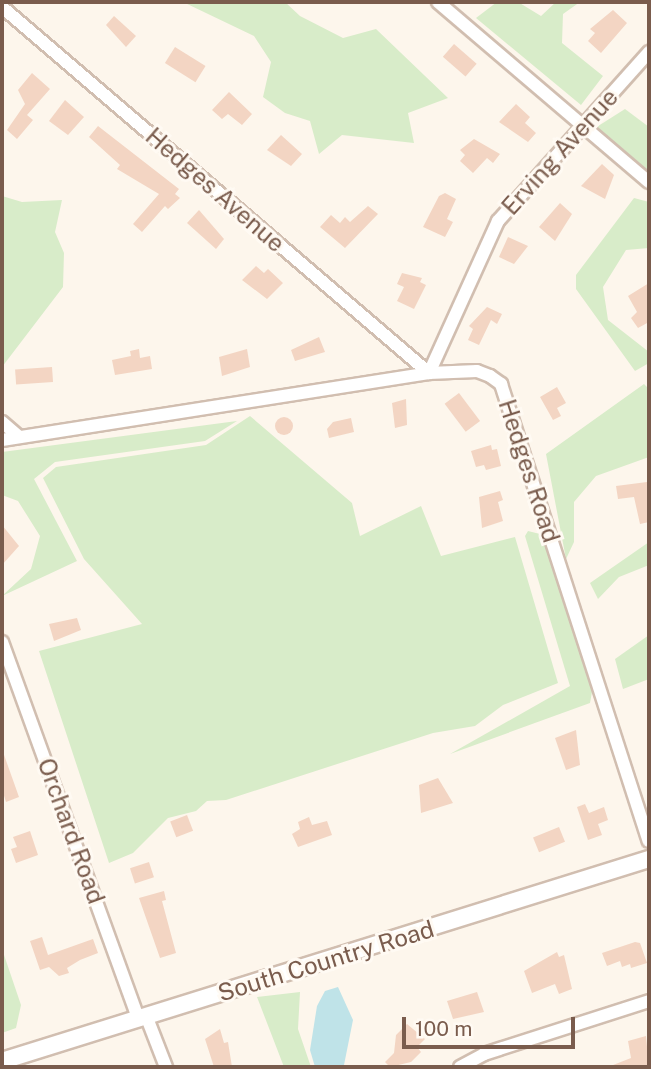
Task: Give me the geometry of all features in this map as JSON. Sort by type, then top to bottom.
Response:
[{"type":"main road","name":"South Country Road","points":[[2,1061],[649,859]]},
{"type":"street","points":[[438,2],[649,182]]},
{"type":"street","name":"Hedges Avenue","points":[[2,7],[429,373]]},
{"type":"street","name":"Erving Avenue","points":[[429,373],[498,221],[649,52]]},
{"type":"street","name":"Hedges Road","points":[[2,440],[429,373],[477,371],[501,384],[649,841]]},
{"type":"street","points":[[2,422],[19,437]]},
{"type":"street","name":"Orchard Road","points":[[2,642],[143,1018],[166,1067]]},
{"type":"street","points":[[460,1067],[484,1054],[649,1001]]},
{"type":"green space","points":[[183,2],[285,2],[300,16],[343,38],[376,29],[448,98],[408,113],[414,143],[342,135],[319,154],[310,121],[285,113],[263,97],[271,62],[254,36]]},
{"type":"green space","points":[[497,2],[518,2],[541,16],[556,2],[580,2],[563,14],[562,43],[603,76],[581,105],[476,18]]},
{"type":"green space","points":[[625,109],[649,127],[649,176],[595,128]]},
{"type":"green space","points":[[2,196],[22,202],[62,200],[55,232],[64,253],[63,287],[2,367]]},
{"type":"green space","points":[[634,198],[649,202],[649,248],[626,250],[603,287],[608,320],[649,352],[649,363],[635,371],[576,289],[576,275]]},
{"type":"green space","points":[[644,384],[649,389],[649,457],[596,476],[574,502],[574,542],[566,559],[546,454]]},
{"type":"green space","points":[[250,416],[352,503],[360,536],[421,506],[441,556],[515,537],[558,683],[503,705],[475,726],[433,733],[226,800],[207,801],[196,811],[168,818],[133,853],[109,863],[39,651],[142,624],[84,559],[43,478],[56,467],[206,445]]},
{"type":"green space","points":[[237,421],[205,441],[55,462],[34,479],[77,561],[2,596],[31,569],[40,536],[18,501],[2,495],[2,452]]},
{"type":"green space","points":[[528,531],[540,534],[550,553],[592,692],[590,703],[450,754],[570,686],[525,536]]},
{"type":"green space","points":[[649,542],[649,565],[619,577],[598,599],[590,583]]},
{"type":"green space","points":[[649,635],[649,679],[623,689],[615,659]]},
{"type":"green space","points":[[2,949],[21,1005],[16,1028],[2,1033]]},
{"type":"green space","points":[[300,992],[298,1029],[311,1067],[284,1067],[257,997]]},
{"type":"water","points":[[338,987],[353,1020],[344,1065],[315,1067],[310,1050],[317,1006],[325,991]]},
{"type":"building","points":[[613,10],[627,23],[601,53],[588,41],[595,33],[590,29]]},
{"type":"building","points":[[114,16],[136,36],[126,47],[106,25]]},
{"type":"building","points":[[454,44],[477,64],[465,77],[443,57]]},
{"type":"building","points":[[175,47],[206,66],[195,82],[165,63]]},
{"type":"building","points":[[32,73],[50,89],[27,115],[33,120],[17,139],[7,130],[25,104],[18,90]]},
{"type":"building","points":[[229,92],[252,114],[242,125],[228,114],[222,119],[212,110]]},
{"type":"building","points":[[65,100],[84,117],[68,135],[49,121]]},
{"type":"building","points":[[516,104],[530,117],[525,123],[536,133],[528,142],[499,122]]},
{"type":"building","points":[[98,126],[179,189],[175,194],[180,198],[168,209],[165,206],[142,232],[133,224],[159,194],[117,169],[120,165],[89,137]]},
{"type":"building","points":[[281,135],[302,154],[291,166],[267,150]]},
{"type":"building","points":[[474,139],[500,154],[493,163],[487,158],[473,173],[460,161],[465,155],[460,150]]},
{"type":"building","points":[[602,164],[614,175],[605,199],[581,186]]},
{"type":"building","points":[[445,193],[456,199],[447,219],[453,222],[445,237],[423,227],[439,196]]},
{"type":"building","points":[[560,203],[572,214],[555,241],[539,227]]},
{"type":"building","points":[[368,206],[378,214],[345,248],[320,227],[331,215],[340,223],[345,217],[350,222]]},
{"type":"building","points":[[199,210],[224,239],[216,249],[187,223]]},
{"type":"building","points":[[508,237],[528,246],[514,264],[499,257]]},
{"type":"building","points":[[256,266],[264,273],[268,269],[283,283],[267,299],[242,280]]},
{"type":"building","points":[[402,273],[422,278],[420,282],[426,285],[414,309],[397,301],[404,287],[397,284]]},
{"type":"building","points":[[649,283],[649,322],[638,328],[631,318],[637,312],[628,296]]},
{"type":"building","points":[[487,307],[502,314],[497,324],[491,320],[479,345],[468,340],[473,329],[469,326]]},
{"type":"building","points":[[319,337],[325,352],[295,361],[291,350]]},
{"type":"building","points":[[139,349],[140,358],[150,356],[152,369],[115,375],[112,360],[131,356],[130,351]]},
{"type":"building","points":[[247,349],[250,367],[222,376],[219,357]]},
{"type":"building","points":[[52,367],[53,382],[16,385],[15,370]]},
{"type":"building","points":[[557,387],[566,403],[557,408],[561,416],[553,420],[540,397]]},
{"type":"building","points":[[459,393],[480,421],[466,432],[445,404]]},
{"type":"building","points":[[406,399],[407,425],[395,428],[392,403]]},
{"type":"building","points":[[284,417],[290,420],[293,426],[290,432],[284,435],[278,432],[275,426],[278,420]]},
{"type":"building","points":[[351,418],[354,432],[329,438],[327,429],[333,422]]},
{"type":"building","points":[[491,445],[492,450],[497,449],[501,466],[486,470],[484,465],[476,467],[471,451]]},
{"type":"building","points":[[647,482],[649,522],[640,524],[634,497],[618,499],[616,486]]},
{"type":"building","points":[[500,491],[503,500],[498,502],[503,521],[482,528],[479,497]]},
{"type":"building","points":[[2,525],[19,546],[2,565]]},
{"type":"building","points":[[77,618],[81,630],[54,641],[49,624]]},
{"type":"building","points":[[576,730],[580,765],[566,770],[555,738]]},
{"type":"building","points":[[3,752],[19,797],[6,802],[2,789]]},
{"type":"building","points":[[438,778],[453,803],[421,813],[419,785]]},
{"type":"building","points":[[585,804],[589,813],[604,807],[608,820],[598,824],[602,835],[588,840],[577,807]]},
{"type":"building","points":[[187,815],[193,831],[176,837],[170,821]]},
{"type":"building","points":[[309,817],[312,825],[327,821],[332,835],[298,847],[292,834],[300,829],[298,822]]},
{"type":"building","points":[[559,827],[565,842],[539,852],[533,837]]},
{"type":"building","points":[[30,831],[38,855],[16,863],[11,849],[17,847],[13,837]]},
{"type":"building","points":[[149,862],[154,877],[135,883],[130,868]]},
{"type":"building","points":[[164,891],[166,900],[162,901],[176,953],[160,958],[139,898]]},
{"type":"building","points":[[42,937],[48,955],[93,939],[98,953],[80,960],[67,968],[69,973],[59,976],[49,967],[40,970],[30,941]]},
{"type":"building","points":[[635,942],[640,943],[647,963],[631,968],[630,964],[622,967],[620,961],[607,966],[602,953]]},
{"type":"building","points":[[557,952],[559,957],[564,955],[572,989],[559,994],[555,984],[532,993],[524,971]]},
{"type":"building","points":[[477,992],[484,1012],[453,1019],[447,1001]]},
{"type":"building","points":[[407,1024],[425,1039],[417,1047],[421,1052],[411,1062],[390,1067],[385,1062],[394,1053],[396,1035]]},
{"type":"building","points":[[220,1029],[224,1043],[228,1042],[232,1067],[214,1067],[205,1039]]},
{"type":"building","points":[[646,1036],[649,1067],[608,1067],[631,1058],[628,1041]]}]
